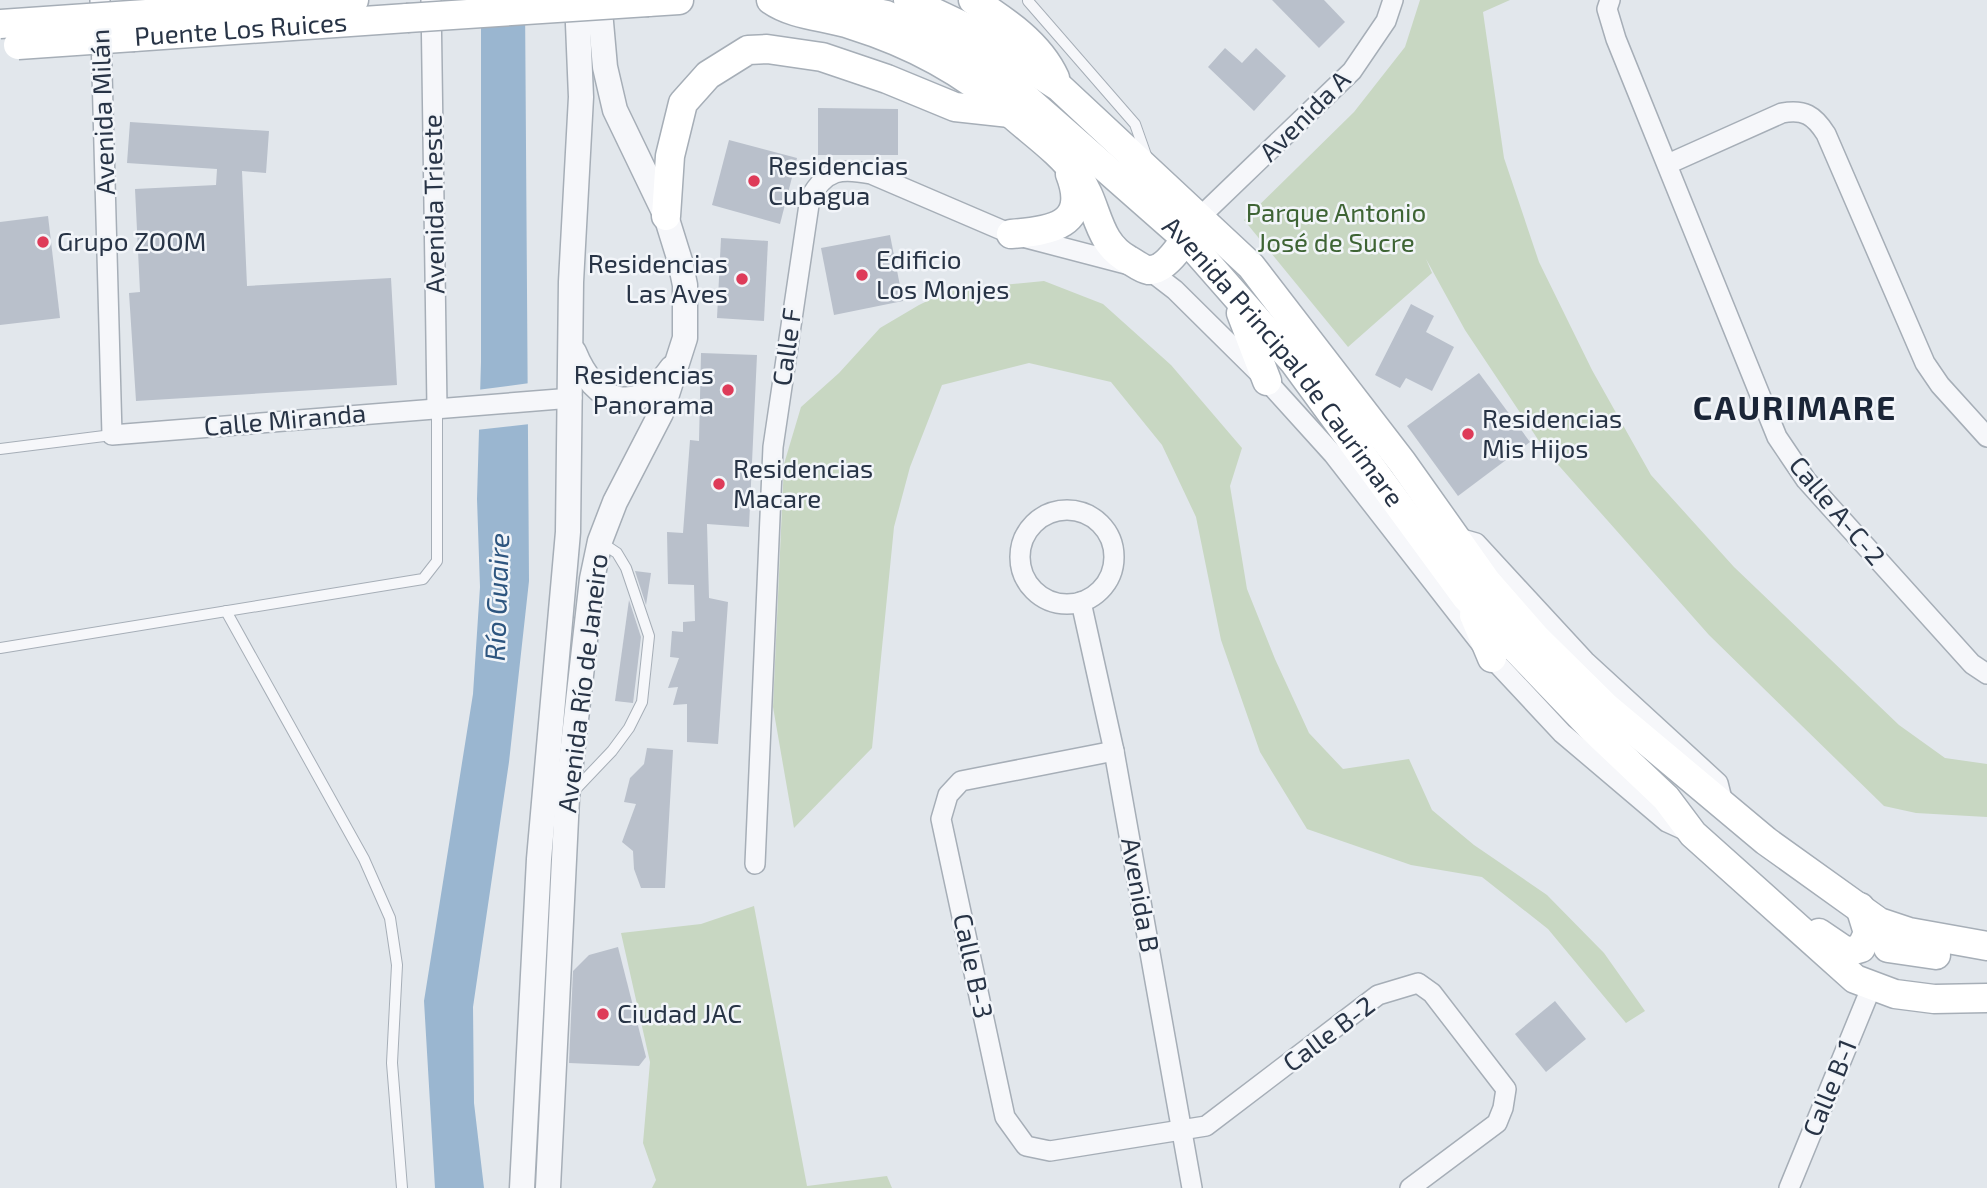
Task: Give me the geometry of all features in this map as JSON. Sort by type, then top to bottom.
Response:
[{"type":"main road","name":"Puente Los Ruices","points":[[9,47],[133,26],[354,0]]},
{"type":"main road","points":[[648,2],[679,0]]},
{"type":"main road","points":[[771,0],[785,9],[851,24],[929,56],[977,83],[1077,174],[1089,194],[1107,244],[1124,258],[1149,270],[1166,262],[1192,228],[1212,243],[1358,430],[1360,451]]},
{"type":"main road","name":"Avenida Principal de Caurimare","points":[[795,0],[839,4],[886,15],[960,50],[1011,85],[1192,228],[1251,266],[1402,462],[1454,537],[1536,638],[1606,707],[1766,841],[1860,907],[1890,939],[1987,946]]},
{"type":"main road","name":"Avenida Principal de Caurimare","points":[[908,0],[971,30],[1059,87],[1154,174],[1228,285],[1294,362],[1466,597],[1590,726],[1666,798],[1693,834],[1824,953],[1855,979],[1871,988],[1934,999],[1987,998]]},
{"type":"main road","points":[[973,0],[1030,42],[1048,64],[1059,87]]},
{"type":"main road","name":"Puente Los Ruices","points":[[0,24],[133,26],[407,19],[648,2]]},
{"type":"main road","points":[[666,216],[670,156],[683,103],[708,75],[748,50],[778,50],[822,57],[887,79],[954,107],[1010,113]]},
{"type":"main road","points":[[1011,234],[1054,228],[1073,213],[1075,193],[1064,162]]},
{"type":"main road","points":[[1228,285],[1267,381]]},
{"type":"main road","points":[[1466,597],[1492,657]]},
{"type":"main road","points":[[1765,898],[1787,905],[1847,952],[1861,948],[1868,933],[1860,907]]},
{"type":"main road","points":[[1871,988],[1890,939],[1926,955],[1979,956],[1987,952]]},
{"type":"main road","points":[[1926,955],[1912,964],[1907,980],[1919,993],[1934,999]]},
{"type":"street","name":"Avenida Milán","points":[[100,0],[112,435]]},
{"type":"street","name":"Avenida Trieste","points":[[431,0],[441,408]]},
{"type":"street","name":"Avenida Río de Janeiro","points":[[522,1188],[539,859],[565,587],[572,398],[572,248],[581,97],[577,0]]},
{"type":"street","name":"Avenida Río de Janeiro","points":[[548,1188],[567,798],[581,652],[600,541],[628,473],[661,413],[685,338],[685,285],[666,216],[615,110],[605,67],[599,0]]},
{"type":"street","name":"Avenida A","points":[[1192,228],[1352,71],[1386,21],[1392,0]]},
{"type":"street","name":"Calle A-C-2","points":[[1609,0],[1607,9],[1616,39],[1777,437],[1806,480],[1972,664],[1987,674]]},
{"type":"street","points":[[1668,164],[1782,113],[1799,110],[1817,119],[1926,363],[1940,385],[1987,437]]},
{"type":"street","name":"Calle F","points":[[755,864],[773,447],[810,198],[818,183],[833,172],[851,170],[871,174],[1011,234],[1149,270]]},
{"type":"street","name":"Avenida Principal de Caurimare","points":[[1149,270],[1201,313],[1334,454],[1492,657],[1562,733],[1667,822],[1693,834]]},
{"type":"street","points":[[572,348],[588,381],[607,396],[624,401]]},
{"type":"street","points":[[572,398],[624,401],[634,399],[654,388],[680,358]]},
{"type":"street","name":"Calle Miranda","points":[[112,435],[572,398]]},
{"type":"street","points":[[1067,510],[1088,515],[1110,536],[1114,567],[1097,595],[1081,603],[1060,604],[1046,600],[1024,575],[1020,558],[1022,544],[1030,529],[1049,514],[1067,510]]},
{"type":"street","name":"Avenida B","points":[[1081,603],[1114,751],[1184,1128],[1192,1188]]},
{"type":"street","name":"Calle B-3","points":[[1114,751],[961,781],[948,795],[941,818],[1005,1117],[1026,1146],[1050,1151],[1184,1128]]},
{"type":"street","name":"Calle B-2","points":[[1184,1128],[1206,1126],[1229,1111],[1378,995],[1418,983],[1432,993],[1506,1089],[1497,1123],[1410,1188]]},
{"type":"street","name":"Calle B-1","points":[[1789,1188],[1871,988]]},
{"type":"lane","points":[[1028,1],[1135,124],[1154,174]]},
{"type":"lane","points":[[0,648],[423,579],[437,561],[441,408]]},
{"type":"lane","name":"Calle Miranda","points":[[0,449],[112,435]]},
{"type":"lane","points":[[567,798],[612,751],[629,728],[642,702],[649,636],[626,568],[617,553],[600,541]]},
{"type":"lane","points":[[226,611],[364,859],[390,918],[397,965],[392,1063],[402,1188]]},
{"type":"green space","name":"Parque Antonio José de Sucre","points":[[1420,0],[1510,0],[1483,12],[1504,158],[1539,262],[1592,370],[1651,475],[1734,567],[1899,725],[1945,758],[1987,764],[1987,817],[1916,813],[1884,806],[1709,635],[1545,450],[1465,330],[1426,259],[1432,273],[1348,347],[1244,220],[1354,112],[1405,47]]},
{"type":"green space","points":[[1044,281],[1103,304],[1171,365],[1242,448],[1230,486],[1247,589],[1309,733],[1343,769],[1409,759],[1432,810],[1474,845],[1547,895],[1604,953],[1645,1011],[1626,1023],[1548,929],[1482,877],[1411,865],[1307,829],[1260,752],[1221,640],[1196,517],[1162,445],[1111,382],[1029,363],[942,385],[910,467],[894,527],[872,748],[794,828],[773,707],[784,464],[801,407],[839,373],[880,328],[919,305],[950,290]]},
{"type":"green space","points":[[754,906],[807,1186],[887,1176],[892,1188],[652,1188],[656,1180],[643,1143],[650,1062],[621,933],[701,924]]},
{"type":"water","name":"Río Guaire","points":[[481,0],[525,0],[529,581],[509,762],[473,1007],[474,1103],[484,1188],[435,1188],[424,1001],[473,694],[480,587],[477,499],[481,362]]},
{"type":"pier","points":[[530,383],[530,424],[476,430],[477,390]]},
{"type":"building","points":[[1272,0],[1324,0],[1345,22],[1319,48]]},
{"type":"building","points":[[1225,48],[1242,63],[1256,48],[1286,76],[1254,111],[1208,67]]},
{"type":"building","points":[[818,108],[898,109],[898,155],[818,155]]},
{"type":"building","points":[[130,122],[269,131],[266,173],[242,171],[247,286],[391,278],[397,385],[136,401],[129,293],[140,292],[135,189],[216,185],[217,169],[127,163]]},
{"type":"building","name":"Residencias Cubagua","points":[[729,140],[797,158],[780,224],[712,205]]},
{"type":"building","points":[[48,216],[60,318],[0,325],[0,222]]},
{"type":"building","name":"Edificio Los Monjes","points":[[890,235],[903,301],[834,315],[821,248]]},
{"type":"building","name":"Residencias Las Aves","points":[[721,238],[768,241],[764,321],[717,318]]},
{"type":"building","points":[[1411,304],[1434,316],[1426,332],[1454,347],[1432,391],[1406,378],[1400,388],[1375,375]]},
{"type":"building","points":[[701,353],[757,355],[749,527],[707,524],[709,598],[728,602],[718,744],[687,742],[687,704],[673,705],[678,687],[668,688],[679,658],[670,657],[672,631],[683,632],[683,622],[695,621],[694,585],[668,584],[667,532],[683,533],[690,440],[699,441]]},
{"type":"building","name":"Residencias Mis Hijos","points":[[1479,373],[1530,442],[1458,496],[1407,426]]},
{"type":"building","points":[[635,571],[651,573],[646,605]]},
{"type":"building","points":[[629,600],[641,637],[633,703],[615,701]]},
{"type":"building","points":[[647,748],[673,750],[665,888],[641,888],[634,869],[633,851],[622,842],[636,804],[624,802],[630,778],[644,764]]},
{"type":"building","name":"Ciudad JAC","points":[[618,947],[646,1057],[639,1066],[569,1063],[573,971],[589,955]]},
{"type":"building","points":[[1555,1001],[1586,1039],[1546,1072],[1515,1034]]},
{"type":"place","name":"Residencias Cubagua","points":[[754,181]]},
{"type":"place","name":"Grupo ZOOM","points":[[43,242]]},
{"type":"place","name":"Edificio Los Monjes","points":[[862,275]]},
{"type":"place","name":"Residencias Las Aves","points":[[742,279]]},
{"type":"place","name":"Residencias Panorama","points":[[728,390]]},
{"type":"place","name":"Residencias Mis Hijos","points":[[1468,434]]},
{"type":"place","name":"Residencias Macare","points":[[719,484]]},
{"type":"place","name":"Ciudad JAC","points":[[603,1014]]},
{"type":"district","name":"CAURIMARE","points":[[1795,408]]}]
